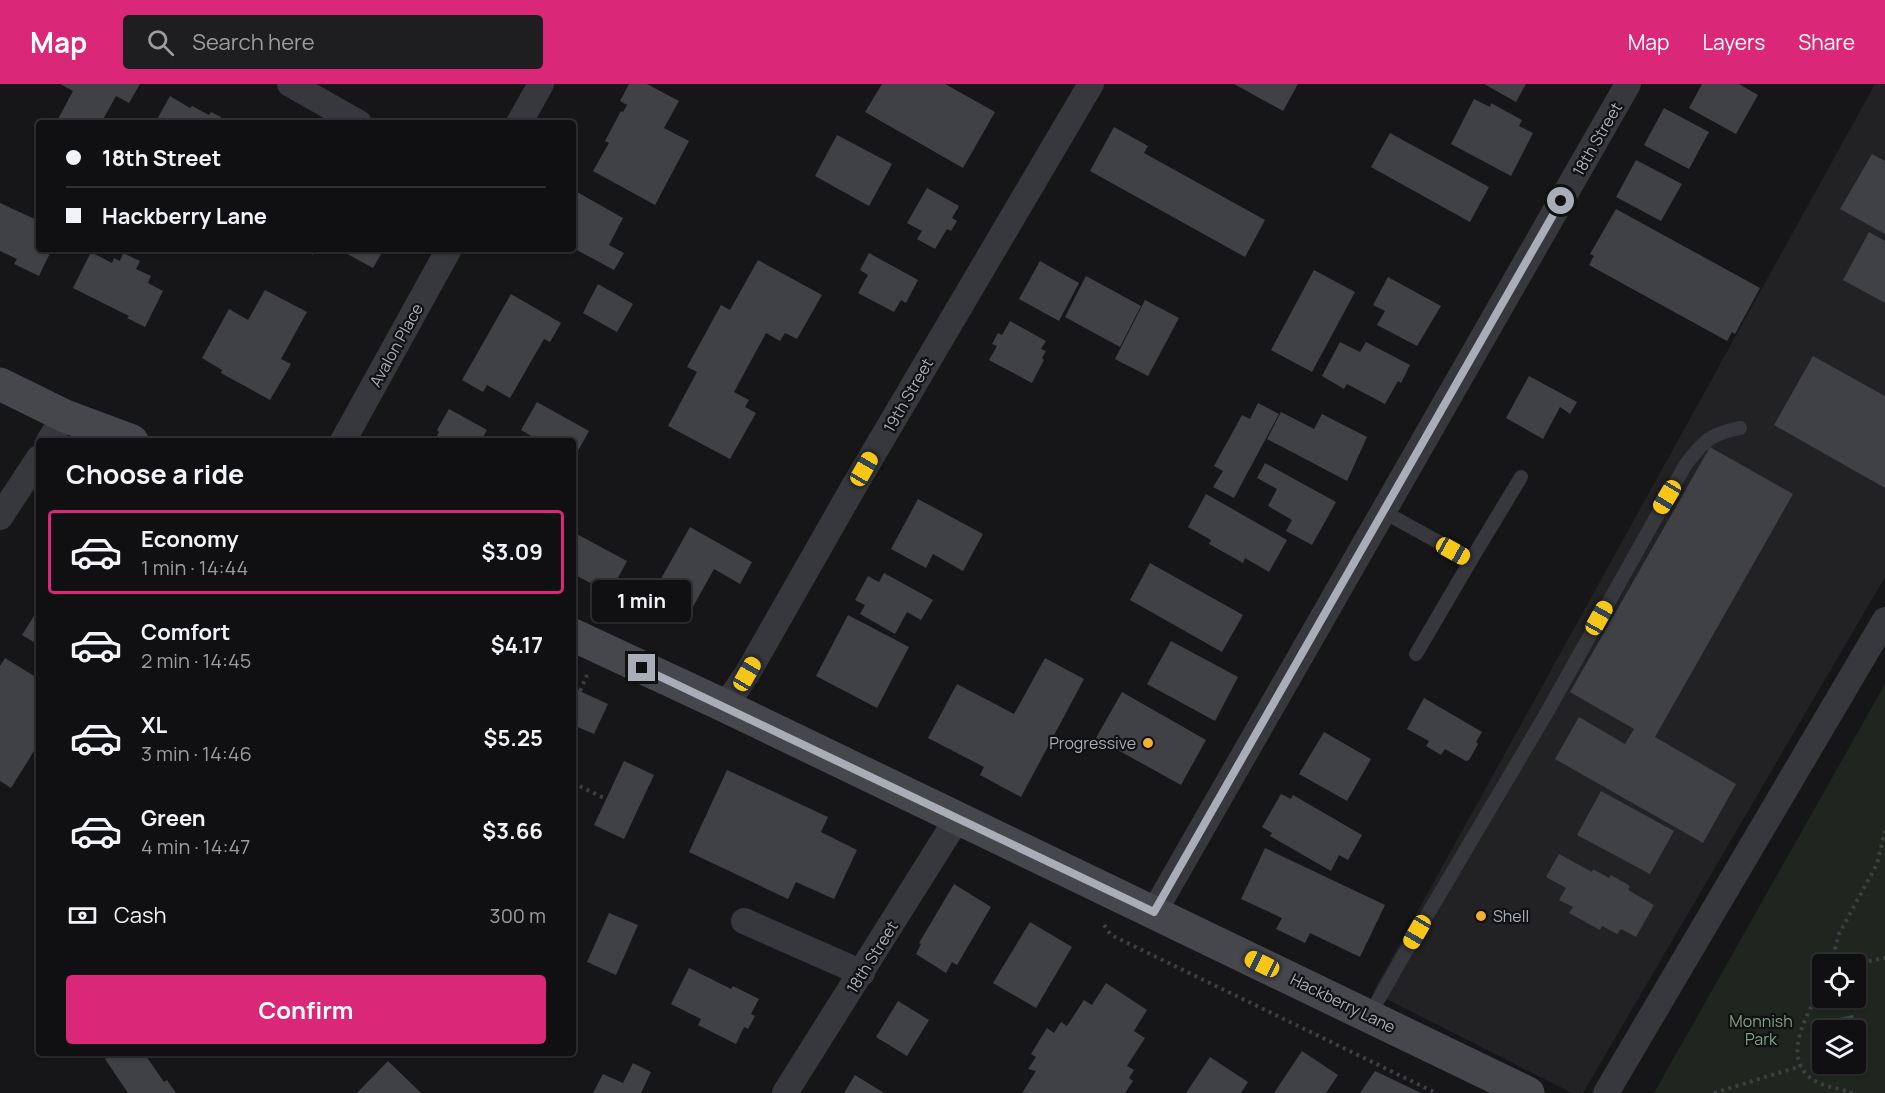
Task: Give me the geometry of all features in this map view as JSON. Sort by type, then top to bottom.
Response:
[{"type":"main road","points":[[0,384],[57,428],[115,438]]},
{"type":"main road","name":"Hackberry Lane","points":[[576,636],[1527,1093]]},
{"type":"street","points":[[290,84],[354,120]]},
{"type":"street","points":[[521,120],[541,84]]},
{"type":"street","name":"19th Street","points":[[725,706],[747,674],[1090,84]]},
{"type":"street","name":"18th Street","points":[[1154,912],[1628,84]]},
{"type":"street","name":"Avalon Place","points":[[345,438],[447,252]]},
{"type":"street","points":[[0,517],[36,463]]},
{"type":"street","points":[[1606,1093],[1885,620]]},
{"type":"street","name":"18th Street","points":[[785,1093],[957,819]]},
{"type":"street","points":[[744,921],[862,973]]},
{"type":"lane","points":[[1369,1016],[1546,714],[1686,464],[1701,445],[1716,434],[1740,428]]},
{"type":"lane","points":[[1416,654],[1521,477]]},
{"type":"lane","points":[[1384,512],[1471,560]]},
{"type":"path","points":[[580,691],[588,673]]},
{"type":"path","points":[[576,784],[606,799]]},
{"type":"path","points":[[1834,954],[1839,934],[1877,864],[1885,831]]},
{"type":"path","points":[[1094,919],[1104,924],[1111,935],[1436,1093]]},
{"type":"path","points":[[1866,962],[1885,958]]},
{"type":"path","points":[[1812,1008],[1798,1040],[1797,1049],[1801,1066],[1812,1079],[1852,1093]]},
{"type":"path","points":[[1714,1093],[1801,1066]]},
{"type":"shaded area","points":[[1875,84],[1885,84],[1885,577],[1583,1093],[1572,1093],[1373,992]]},
{"type":"green space","name":"Monnish Park","points":[[1885,684],[1885,1093],[1654,1093]]},
{"type":"building","points":[[60,84],[140,84],[129,103],[116,96],[103,120],[58,120],[73,91]]},
{"type":"building","points":[[629,84],[647,84],[679,101],[664,128],[689,141],[655,205],[593,171],[609,143],[605,141],[621,111],[623,112],[627,105],[620,101]]},
{"type":"building","points":[[882,84],[945,84],[995,112],[963,168],[865,112]]},
{"type":"building","points":[[1234,84],[1298,84],[1283,111]]},
{"type":"building","points":[[1484,84],[1526,84],[1516,102]]},
{"type":"building","points":[[1702,84],[1739,84],[1758,95],[1736,134],[1689,108]]},
{"type":"building","points":[[170,96],[190,108],[192,106],[209,115],[211,112],[221,117],[220,120],[157,120]]},
{"type":"building","points":[[1474,99],[1490,107],[1491,103],[1522,120],[1519,126],[1533,133],[1511,176],[1451,144]]},
{"type":"building","points":[[1664,108],[1709,132],[1689,169],[1644,145]]},
{"type":"building","points":[[1114,127],[1148,146],[1144,153],[1265,220],[1245,257],[1090,171]]},
{"type":"building","points":[[1390,133],[1489,187],[1470,222],[1371,167]]},
{"type":"building","points":[[837,135],[892,164],[869,206],[815,176]]},
{"type":"building","points":[[1872,154],[1885,161],[1885,234],[1840,209]]},
{"type":"building","points":[[1636,160],[1682,184],[1661,221],[1616,197]]},
{"type":"building","points":[[927,188],[959,206],[952,218],[957,221],[951,231],[947,229],[935,249],[917,239],[922,231],[907,223]]},
{"type":"building","points":[[577,192],[623,218],[609,245],[624,253],[614,270],[576,250]]},
{"type":"building","points":[[0,203],[36,220],[36,252],[51,252],[39,276],[14,264],[17,259],[0,251]]},
{"type":"building","points":[[1616,209],[1760,288],[1735,334],[1732,332],[1727,341],[1589,265],[1594,256],[1590,254]]},
{"type":"building","points":[[1869,232],[1885,241],[1885,303],[1843,280]]},
{"type":"building","points":[[91,252],[112,263],[114,258],[120,261],[123,253],[140,261],[136,269],[151,276],[148,283],[163,291],[145,327],[127,318],[129,316],[73,288]]},
{"type":"building","points":[[344,252],[382,252],[373,268]]},
{"type":"building","points":[[869,253],[918,280],[906,303],[901,300],[894,312],[858,293],[868,275],[860,270]]},
{"type":"building","points":[[758,260],[822,295],[797,339],[785,333],[780,341],[766,333],[734,392],[749,400],[745,407],[756,413],[730,459],[668,426],[697,372],[687,367],[721,305],[730,310]]},
{"type":"building","points":[[1040,261],[1079,283],[1059,321],[1019,299]]},
{"type":"building","points":[[1314,270],[1355,292],[1312,372],[1271,350]]},
{"type":"building","points":[[1086,276],[1141,306],[1120,347],[1065,317]]},
{"type":"building","points":[[1388,277],[1441,306],[1417,346],[1377,325],[1385,311],[1373,305]]},
{"type":"building","points":[[598,284],[633,304],[617,332],[583,313]]},
{"type":"building","points":[[265,290],[307,312],[281,359],[291,364],[270,400],[221,373],[222,370],[202,358],[229,309],[248,320]]},
{"type":"building","points":[[511,294],[561,323],[550,342],[544,339],[510,398],[487,385],[483,392],[462,380]]},
{"type":"building","points":[[1145,300],[1179,318],[1148,376],[1115,359]]},
{"type":"building","points":[[1010,321],[1046,341],[1041,349],[1046,351],[1042,358],[1044,360],[1032,383],[989,360],[997,346],[992,344],[998,333],[1002,335]]},
{"type":"building","points":[[1340,342],[1360,352],[1366,342],[1410,365],[1401,383],[1398,381],[1385,404],[1347,384],[1344,389],[1322,376]]},
{"type":"building","points":[[1813,356],[1885,396],[1885,488],[1774,425]]},
{"type":"building","points":[[1529,376],[1577,402],[1570,414],[1560,407],[1543,439],[1506,418]]},
{"type":"building","points":[[537,402],[589,431],[576,455],[576,438],[535,438],[521,430]]},
{"type":"building","points":[[1258,403],[1279,414],[1234,498],[1213,487],[1223,471],[1214,466],[1242,415],[1250,419]]},
{"type":"building","points":[[449,409],[487,430],[483,438],[436,438],[439,432],[437,430]]},
{"type":"building","points":[[1281,412],[1314,429],[1322,414],[1367,437],[1347,481],[1267,439]]},
{"type":"building","points":[[1710,447],[1793,494],[1655,737],[1736,784],[1703,843],[1555,759],[1579,717],[1625,744],[1634,729],[1570,692]]},
{"type":"building","points":[[1265,463],[1336,502],[1312,545],[1286,531],[1292,520],[1268,506],[1277,489],[1257,478]]},
{"type":"building","points":[[1206,494],[1287,540],[1269,572],[1245,558],[1243,563],[1209,544],[1211,540],[1188,527]]},
{"type":"building","points":[[918,499],[983,534],[963,571],[933,554],[926,568],[891,549]]},
{"type":"building","points":[[690,527],[752,562],[740,584],[714,569],[684,623],[648,602]]},
{"type":"building","points":[[576,534],[627,561],[610,593],[576,576]]},
{"type":"building","points":[[1150,563],[1243,615],[1222,652],[1130,600]]},
{"type":"building","points":[[884,573],[933,600],[921,620],[907,612],[895,634],[860,614],[865,605],[855,600],[868,576],[879,582]]},
{"type":"building","points":[[36,613],[36,643],[22,635]]},
{"type":"building","points":[[848,615],[909,647],[877,708],[816,676]]},
{"type":"building","points":[[1171,641],[1238,677],[1215,721],[1147,684]]},
{"type":"building","points":[[5,658],[36,677],[36,748],[11,788],[0,781],[0,666]]},
{"type":"building","points":[[1045,658],[1084,679],[1021,797],[980,775],[984,767],[928,738],[957,684],[1014,714]]},
{"type":"building","points":[[576,689],[608,704],[594,734],[576,726]]},
{"type":"building","points":[[1122,692],[1206,740],[1181,785],[1096,738]]},
{"type":"building","points":[[1424,698],[1482,732],[1469,760],[1466,761],[1445,749],[1441,755],[1426,746],[1429,741],[1407,729]]},
{"type":"building","points":[[1324,732],[1371,759],[1347,801],[1299,774]]},
{"type":"building","points":[[624,761],[654,775],[624,839],[594,825]]},
{"type":"building","points":[[727,770],[828,817],[821,832],[857,850],[834,899],[796,882],[788,899],[689,852]]},
{"type":"building","points":[[1601,791],[1674,831],[1650,874],[1577,835]]},
{"type":"building","points":[[1281,794],[1291,799],[1293,795],[1362,835],[1348,860],[1339,855],[1331,871],[1270,836],[1272,833],[1262,827]]},
{"type":"building","points":[[1265,848],[1385,905],[1360,957],[1310,933],[1305,943],[1276,929],[1282,918],[1241,899]]},
{"type":"building","points":[[1559,854],[1592,872],[1593,869],[1609,878],[1611,875],[1630,886],[1628,890],[1654,905],[1636,937],[1621,929],[1617,934],[1602,926],[1600,930],[1569,913],[1573,907],[1559,900],[1566,888],[1546,877]]},
{"type":"building","points":[[954,884],[991,907],[957,965],[952,962],[946,973],[916,954],[921,944],[919,943]]},
{"type":"building","points":[[609,913],[638,925],[616,975],[587,962]]},
{"type":"building","points":[[1030,922],[1072,947],[1036,1008],[993,983]]},
{"type":"building","points":[[689,968],[731,989],[733,986],[759,999],[751,1014],[755,1016],[748,1029],[744,1027],[736,1044],[698,1025],[701,1019],[671,1004]]},
{"type":"building","points":[[1106,983],[1147,1010],[1134,1031],[1145,1038],[1127,1066],[1134,1070],[1129,1078],[1133,1081],[1125,1093],[1022,1093],[1036,1071],[1028,1069],[1036,1057],[1031,1054],[1047,1028],[1054,1033],[1061,1022],[1067,1026],[1084,1000],[1092,1005]]},
{"type":"building","points":[[898,1001],[929,1020],[907,1056],[876,1037]]},
{"type":"building","points":[[1853,1015],[1854,1020],[1830,1020]]},
{"type":"building","points":[[1302,1051],[1338,1075],[1326,1093],[1274,1093]]},
{"type":"building","points":[[110,1056],[146,1056],[164,1082],[167,1080],[176,1093],[128,1093],[105,1059]]},
{"type":"building","points":[[1210,1057],[1248,1082],[1241,1093],[1186,1093]]},
{"type":"building","points":[[388,1061],[421,1093],[357,1093]]},
{"type":"building","points":[[633,1063],[651,1072],[641,1093],[593,1093],[603,1074],[623,1083]]},
{"type":"building","points":[[1375,1071],[1421,1093],[1360,1093]]},
{"type":"building","points":[[855,1075],[884,1093],[844,1093]]},
{"type":"place","name":"Progressive","points":[[1148,743]]},
{"type":"place","name":"Shell","points":[[1481,916]]},
{"type":"route","points":[[642,668],[1154,912],[1561,201]]}]
